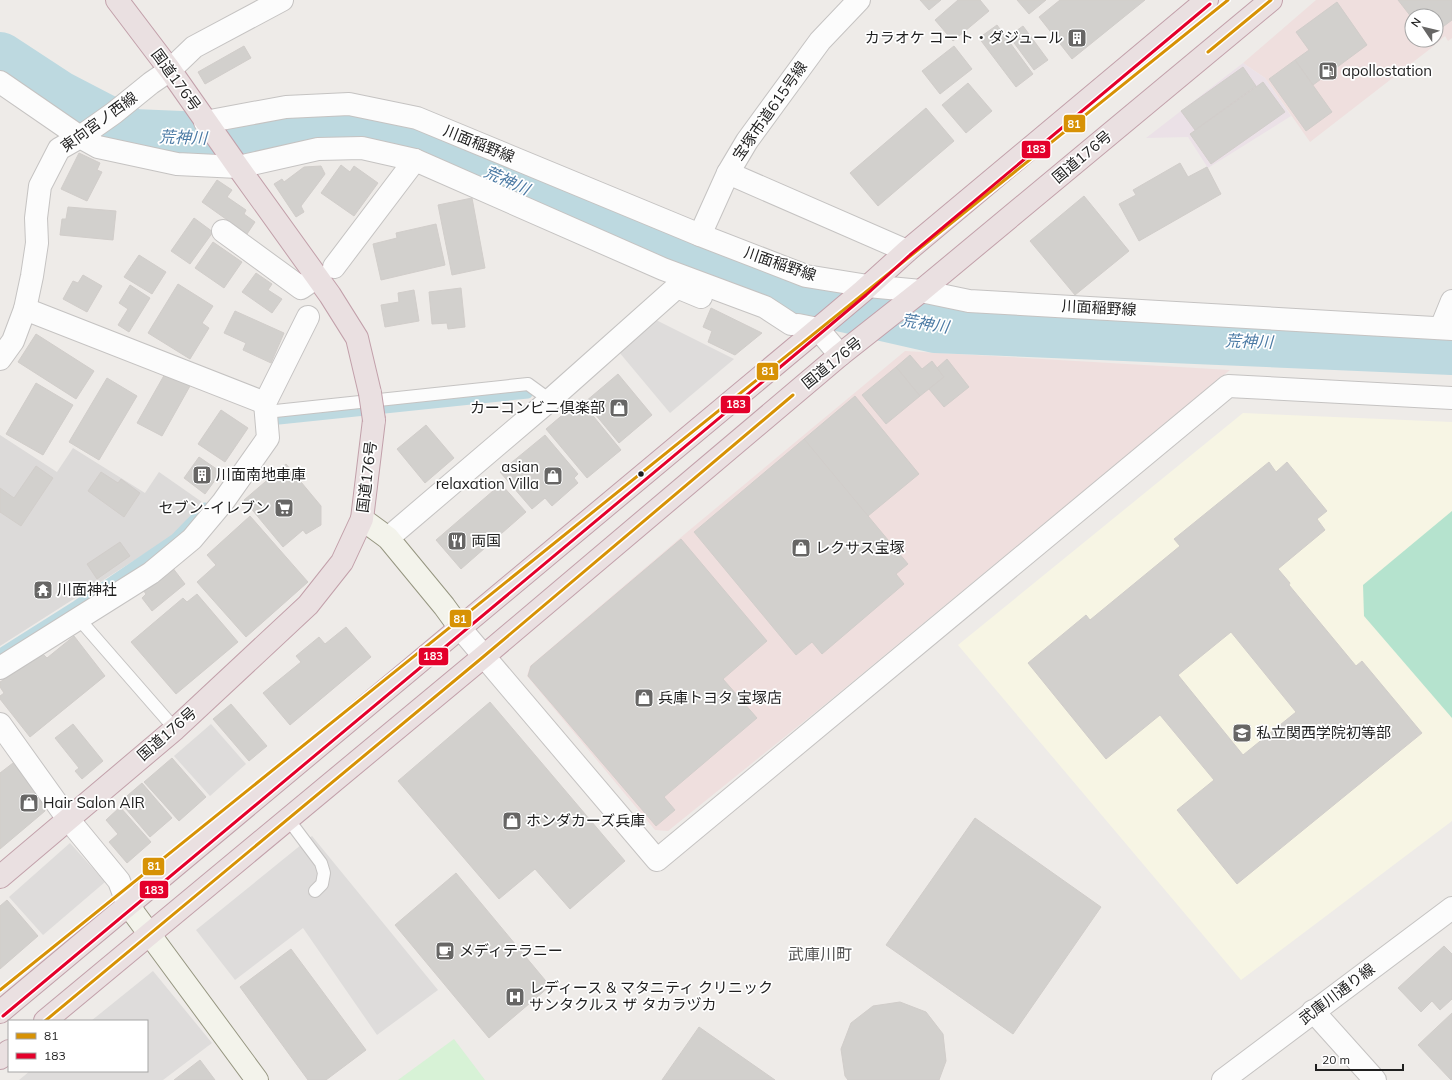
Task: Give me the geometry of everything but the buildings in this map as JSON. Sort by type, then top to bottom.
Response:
[{"type":"highway","name":"国道176号","points":[[0,877],[175,728],[308,605],[342,562],[362,519],[374,420],[370,393],[357,338],[330,295],[326,272],[233,160],[170,70],[116,0]]},
{"type":"highway","points":[[0,1012],[824,324],[907,251],[1207,0]]},
{"type":"highway","name":"国道176号","points":[[46,1020],[483,657],[840,355],[914,296],[1271,0]]},
{"type":"highway","points":[[0,1058],[8,1052]]},
{"type":"street","name":"東向宮ノ西線","points":[[0,359],[13,341],[25,309],[37,243],[36,218],[40,186],[59,149],[85,134],[114,113],[170,70],[194,47],[282,0]]},
{"type":"street","name":"宝塚市道615号線","points":[[700,235],[728,172],[747,141],[791,78],[820,40],[859,0]]},
{"type":"street","points":[[0,82],[85,134],[98,147],[177,164],[233,160],[318,149],[362,148],[415,160],[663,269],[766,307],[791,324]]},
{"type":"street","name":"川面稲野線","points":[[208,125],[286,107],[348,104],[417,118],[700,235],[806,276],[914,296],[969,301],[1447,329]]},
{"type":"street","points":[[223,231],[301,288],[326,272],[415,160]]},
{"type":"street","points":[[728,172],[907,251]]},
{"type":"street","points":[[388,538],[550,400],[677,287],[760,320],[791,324],[824,324],[840,355]]},
{"type":"street","points":[[1447,329],[1452,301]]},
{"type":"street","points":[[25,309],[265,408]]},
{"type":"street","points":[[0,668],[151,572],[192,539],[223,502],[268,438],[265,408],[308,317]]},
{"type":"street","points":[[362,519],[388,538],[444,606],[483,657],[657,860],[1228,386],[1452,398]]},
{"type":"street","points":[[0,724],[68,819],[119,881],[128,905],[257,1080]]},
{"type":"street","name":"武庫川通り線","points":[[1223,1080],[1452,908]]},
{"type":"street","points":[[1313,1011],[1375,1080]]},
{"type":"lane","points":[[265,408],[528,384],[550,400]]},
{"type":"lane","points":[[79,619],[175,728]]},
{"type":"lane","points":[[288,819],[321,863],[324,872],[322,884],[315,891]]},
{"type":"shaded area","name":"apollostation","points":[[1316,0],[1452,0],[1452,38],[1448,41],[1445,36],[1444,37],[1444,8],[1404,8],[1404,48],[1431,48],[1310,142],[1265,78],[1243,63]]},
{"type":"shaded area","points":[[1243,63],[1265,78],[1291,116],[1208,168],[1188,137],[1146,138]]},
{"type":"shaded area","points":[[656,320],[734,359],[670,413],[619,352]]},
{"type":"shaded area","points":[[905,351],[1230,370],[828,702],[668,831],[655,830],[527,676],[530,666],[686,533]]},
{"type":"shaded area","name":"私立関西学院初等部","points":[[1243,413],[1452,422],[1452,821],[1241,980],[958,645]]},
{"type":"shaded area","name":"川面神社","points":[[0,435],[57,472],[73,448],[145,493],[159,472],[202,502],[174,535],[0,646]]},
{"type":"shaded area","points":[[211,724],[246,764],[210,796],[174,756]]},
{"type":"shaded area","points":[[312,836],[438,990],[377,1035],[303,928],[235,980],[196,930]]},
{"type":"shaded area","points":[[70,843],[105,882],[43,935],[9,897]]},
{"type":"shaded area","points":[[153,971],[212,1043],[163,1080],[19,1080],[29,1072],[148,1072],[148,1020],[92,1020]]},
{"type":"green space","points":[[1452,511],[1452,718],[1364,616],[1363,585]]},
{"type":"green space","points":[[454,1039],[485,1080],[398,1080]]},
{"type":"pier","points":[[826,283],[941,308],[905,339],[870,331],[795,309]]},
{"type":"waterway","name":"荒神川","points":[[0,58],[58,96],[133,135],[254,140],[338,127],[411,136],[447,150],[690,262],[790,294],[935,327],[1452,349]]},
{"type":"waterway","name":"荒神川","points":[[686,266],[690,262]]},
{"type":"waterway","points":[[279,420],[528,394]]},
{"type":"waterway","points":[[0,653],[76,605],[175,538],[205,507]]},
{"type":"transit line","name":"81","points":[[0,990],[1228,0]]},
{"type":"transit line","name":"81","points":[[1208,52],[1271,0]]},
{"type":"transit line","name":"183","points":[[3,1016],[821,333],[910,255],[1210,4]]},
{"type":"transit line","name":"81","points":[[46,1020],[483,657],[793,395]]},
{"type":"place","name":"カラオケ コート・ダジュール","points":[[1077,38]]},
{"type":"place","name":"apollostation","points":[[1328,71]]},
{"type":"place","name":"カーコンビニ倶楽部","points":[[619,408]]},
{"type":"place","name":"川面南地車庫","points":[[202,475]]},
{"type":"place","name":"asian relaxation Villa","points":[[553,476]]},
{"type":"place","name":"セブン-イレブン","points":[[284,508]]},
{"type":"place","name":"両国","points":[[457,541]]},
{"type":"place","name":"レクサス宝塚","points":[[801,548]]},
{"type":"place","name":"川面神社","points":[[43,590]]},
{"type":"place","name":"兵庫トヨタ 宝塚店","points":[[644,698]]},
{"type":"place","name":"私立関西学院初等部","points":[[1242,733]]},
{"type":"place","name":"Hair Salon AIR","points":[[29,803]]},
{"type":"place","name":"ホンダカーズ兵庫","points":[[512,821]]},
{"type":"place","name":"メディテラニー","points":[[445,951]]},
{"type":"place","name":"レディース & マタニティ クリニック サンタクルス ザ タカラヅカ","points":[[515,997]]},
{"type":"district","name":"武庫川町","points":[[820,954]]}]
